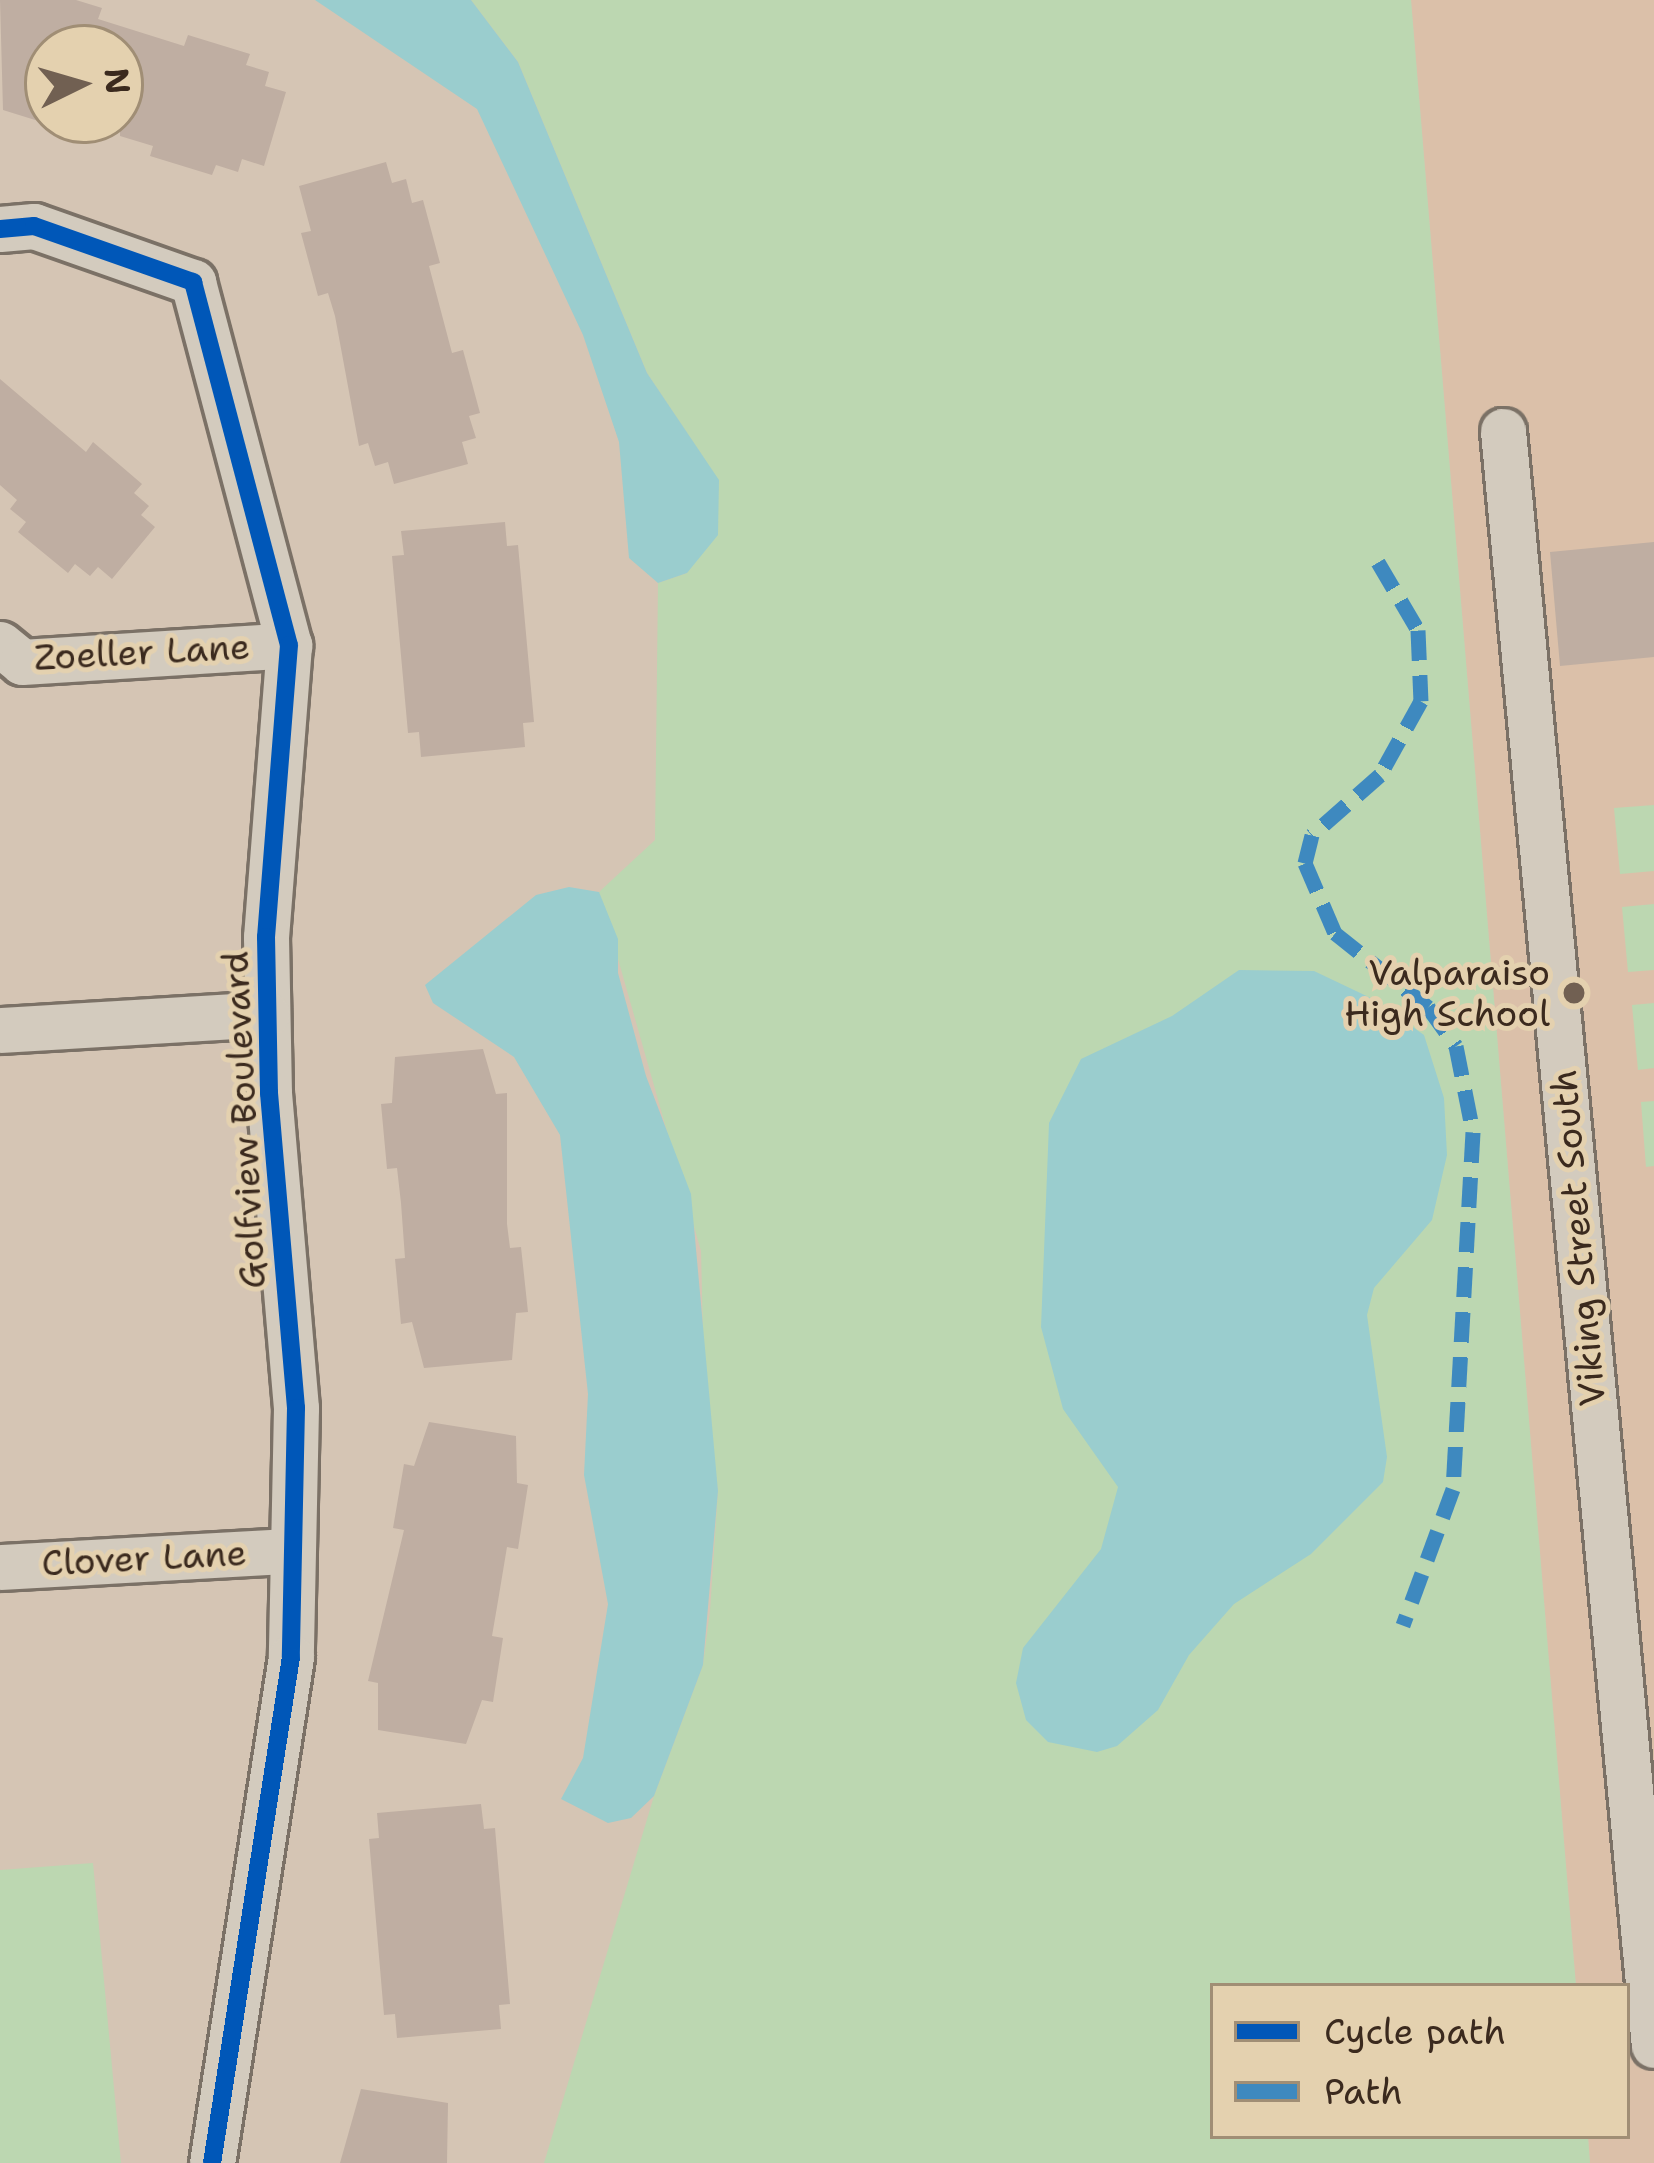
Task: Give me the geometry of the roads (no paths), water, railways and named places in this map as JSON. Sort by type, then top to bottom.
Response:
[{"type":"street","name":"Golfview Boulevard","points":[[0,229],[34,226],[193,283],[290,644],[267,1014],[296,1408],[289,1551],[292,1657],[212,2163]]},
{"type":"street","name":"Viking Street South","points":[[1503,431],[1646,1866],[1654,2044]]},
{"type":"street","name":"Zoeller Lane","points":[[0,644],[22,662],[290,644]]},
{"type":"street","points":[[0,1030],[267,1014]]},
{"type":"street","name":"Clover Lane","points":[[0,1567],[289,1551]]},
{"type":"water","points":[[315,0],[471,0],[518,62],[647,373],[719,480],[718,535],[687,573],[658,583],[629,558],[619,442],[583,335],[477,109]]},
{"type":"water","points":[[569,887],[599,892],[618,939],[618,973],[646,1076],[691,1194],[718,1491],[703,1665],[654,1796],[631,1818],[608,1823],[561,1799],[583,1758],[608,1604],[584,1475],[588,1394],[560,1135],[514,1057],[433,1003],[425,985],[536,895]]},
{"type":"water","points":[[1239,970],[1314,971],[1375,1000],[1424,1035],[1444,1098],[1447,1155],[1432,1220],[1374,1288],[1367,1315],[1387,1457],[1383,1482],[1311,1554],[1234,1604],[1189,1655],[1158,1710],[1117,1746],[1097,1752],[1048,1742],[1026,1720],[1016,1683],[1023,1648],[1101,1549],[1118,1487],[1063,1409],[1041,1327],[1049,1123],[1081,1059],[1172,1016]]},
{"type":"place","name":"Valparaiso High School","points":[[1574,993]]}]
